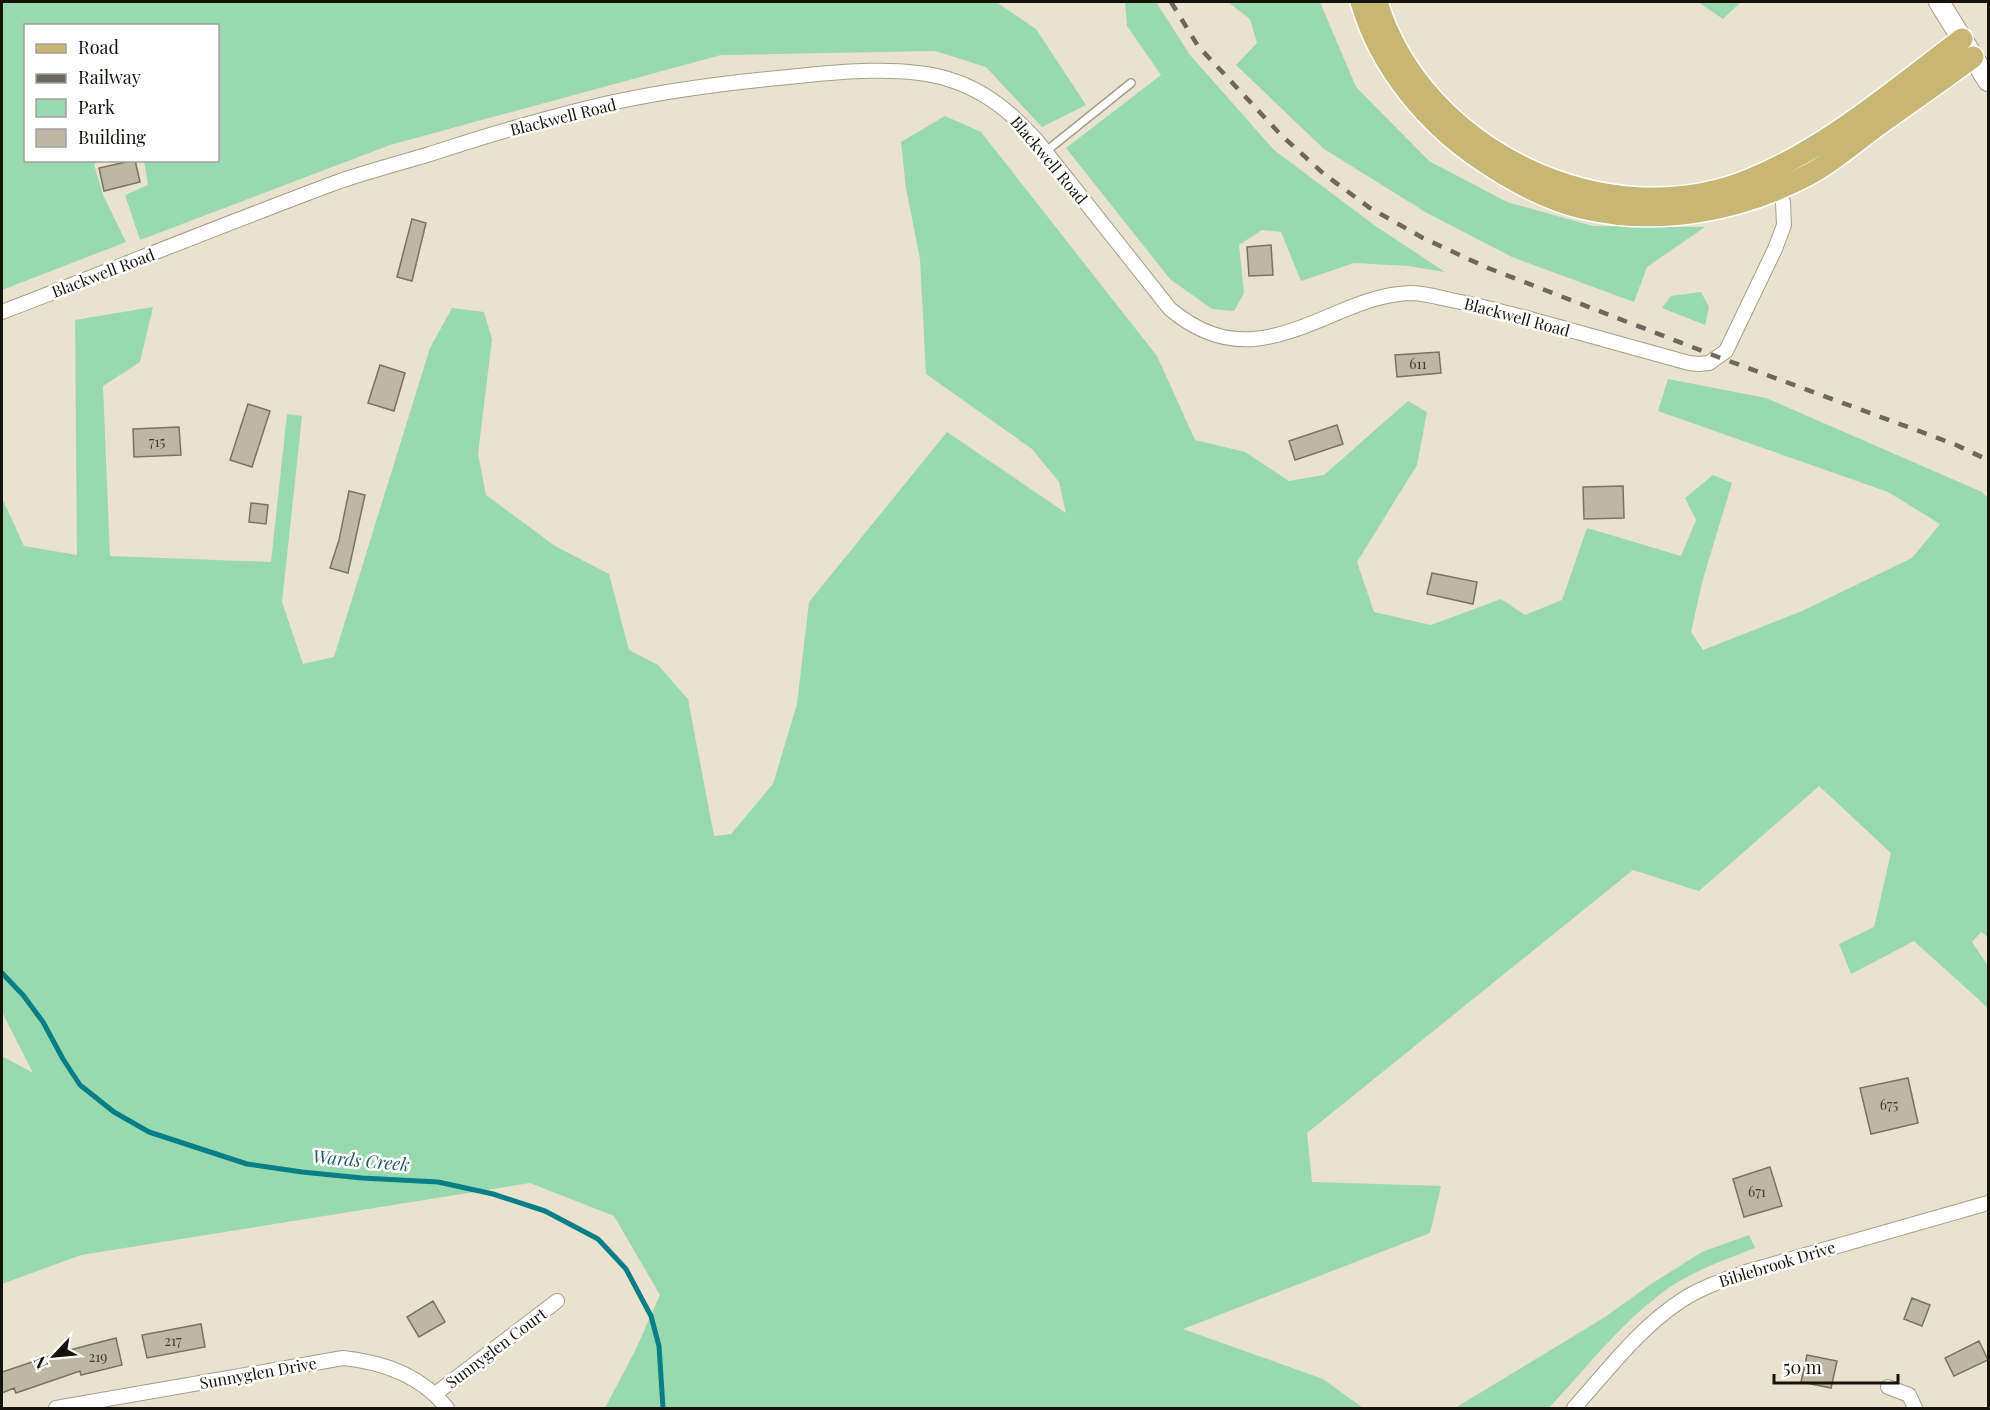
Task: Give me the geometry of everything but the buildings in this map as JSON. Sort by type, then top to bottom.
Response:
[{"type":"main road","points":[[1361,2],[1374,35],[1395,73],[1419,105],[1442,130],[1496,170],[1554,200],[1585,209],[1615,214],[1696,213],[1754,198],[1806,152],[1837,132],[1962,39]]},
{"type":"main road","points":[[1377,2],[1394,43],[1423,87],[1466,131],[1512,162],[1547,177],[1583,189],[1627,197],[1697,195],[1729,187],[1811,174],[1973,57]]},
{"type":"main road","points":[[1939,2],[1989,81]]},
{"type":"street","name":"Blackwell Road","points":[[2,312],[342,181],[465,142],[589,108],[740,81],[816,74],[893,71],[921,73],[948,79],[974,89],[997,103],[1018,121],[1045,152],[1170,309],[1199,330],[1235,339],[1273,337],[1380,297],[1413,293],[1490,308],[1699,364],[1709,363],[1726,351],[1775,249],[1784,225],[1778,178]]},
{"type":"street","name":"Biblebrook Drive","points":[[1574,1408],[1630,1344],[1655,1320],[1683,1299],[1713,1283],[1989,1203]]},
{"type":"street","name":"Sunnyglen Court","points":[[435,1394],[557,1301]]},
{"type":"street","name":"Sunnyglen Drive","points":[[56,1408],[343,1358],[368,1360],[392,1368],[414,1379],[435,1394],[447,1408]]},
{"type":"street","points":[[1888,1387],[1909,1395],[1915,1408]]},
{"type":"lane","points":[[1045,152],[1131,82]]},
{"type":"green space","points":[[2,2],[996,2],[1036,29],[1086,105],[1042,127],[986,67],[935,51],[721,55],[390,145],[140,240],[125,195],[148,185],[144,162],[219,162],[219,24],[24,24],[24,162],[101,162],[94,164],[103,195],[126,242],[2,290]]},
{"type":"green space","points":[[1125,2],[1156,2],[1190,55],[1274,150],[1374,225],[1445,272],[1408,266],[1354,263],[1301,281],[1281,232],[1262,230],[1239,245],[1244,293],[1234,311],[1212,309],[1170,279],[1066,148],[1161,75],[1127,26]]},
{"type":"green space","points":[[1228,2],[1320,2],[1356,87],[1429,161],[1507,202],[1593,226],[1705,227],[1647,267],[1634,302],[1512,257],[1427,213],[1324,149],[1236,65],[1257,43],[1250,19]]},
{"type":"green space","points":[[1698,2],[1741,2],[1723,19]]},
{"type":"green space","points":[[945,116],[981,132],[1157,356],[1195,440],[1245,452],[1289,481],[1324,475],[1408,401],[1427,412],[1417,465],[1357,562],[1374,612],[1431,625],[1501,599],[1525,615],[1562,600],[1587,528],[1681,556],[1696,520],[1685,498],[1713,475],[1732,483],[1703,579],[1691,632],[1703,650],[1802,611],[1912,558],[1940,524],[1888,492],[1658,411],[1668,379],[1766,398],[1982,492],[1988,498],[1988,937],[1981,932],[1972,942],[1988,966],[1988,1008],[1914,941],[1851,974],[1839,944],[1874,927],[1891,853],[1819,786],[1699,891],[1633,870],[1307,1133],[1312,1182],[1441,1186],[1430,1233],[1183,1329],[1323,1379],[1363,1408],[605,1408],[635,1351],[660,1295],[614,1216],[530,1183],[81,1255],[2,1284],[2,1056],[33,1073],[2,1012],[2,498],[24,546],[77,555],[75,320],[153,307],[140,362],[103,386],[110,556],[271,562],[287,414],[302,416],[282,602],[303,664],[334,657],[430,348],[452,308],[484,312],[492,339],[478,454],[486,495],[555,546],[609,574],[629,650],[658,665],[688,699],[714,836],[731,834],[773,784],[797,704],[809,602],[947,432],[1066,513],[1059,482],[1032,449],[926,374],[920,259],[906,188],[901,142]]},
{"type":"green space","points":[[1701,292],[1709,307],[1705,325],[1662,308],[1671,296]]},
{"type":"green space","points":[[1749,1235],[1755,1248],[1693,1274],[1670,1287],[1644,1307],[1602,1349],[1549,1408],[1455,1408],[1605,1317],[1651,1284],[1702,1252]]},
{"type":"waterway","name":"Wards Creek","points":[[2,973],[23,995],[43,1022],[80,1085],[114,1112],[149,1132],[247,1164],[362,1178],[438,1182],[493,1194],[545,1211],[598,1239],[626,1269],[651,1316],[659,1346],[663,1408]]},
{"type":"railway","points":[[1171,2],[1198,46],[1281,135],[1324,174],[1370,208],[1423,238],[1488,268],[1718,357],[1954,444],[1988,460]]}]
